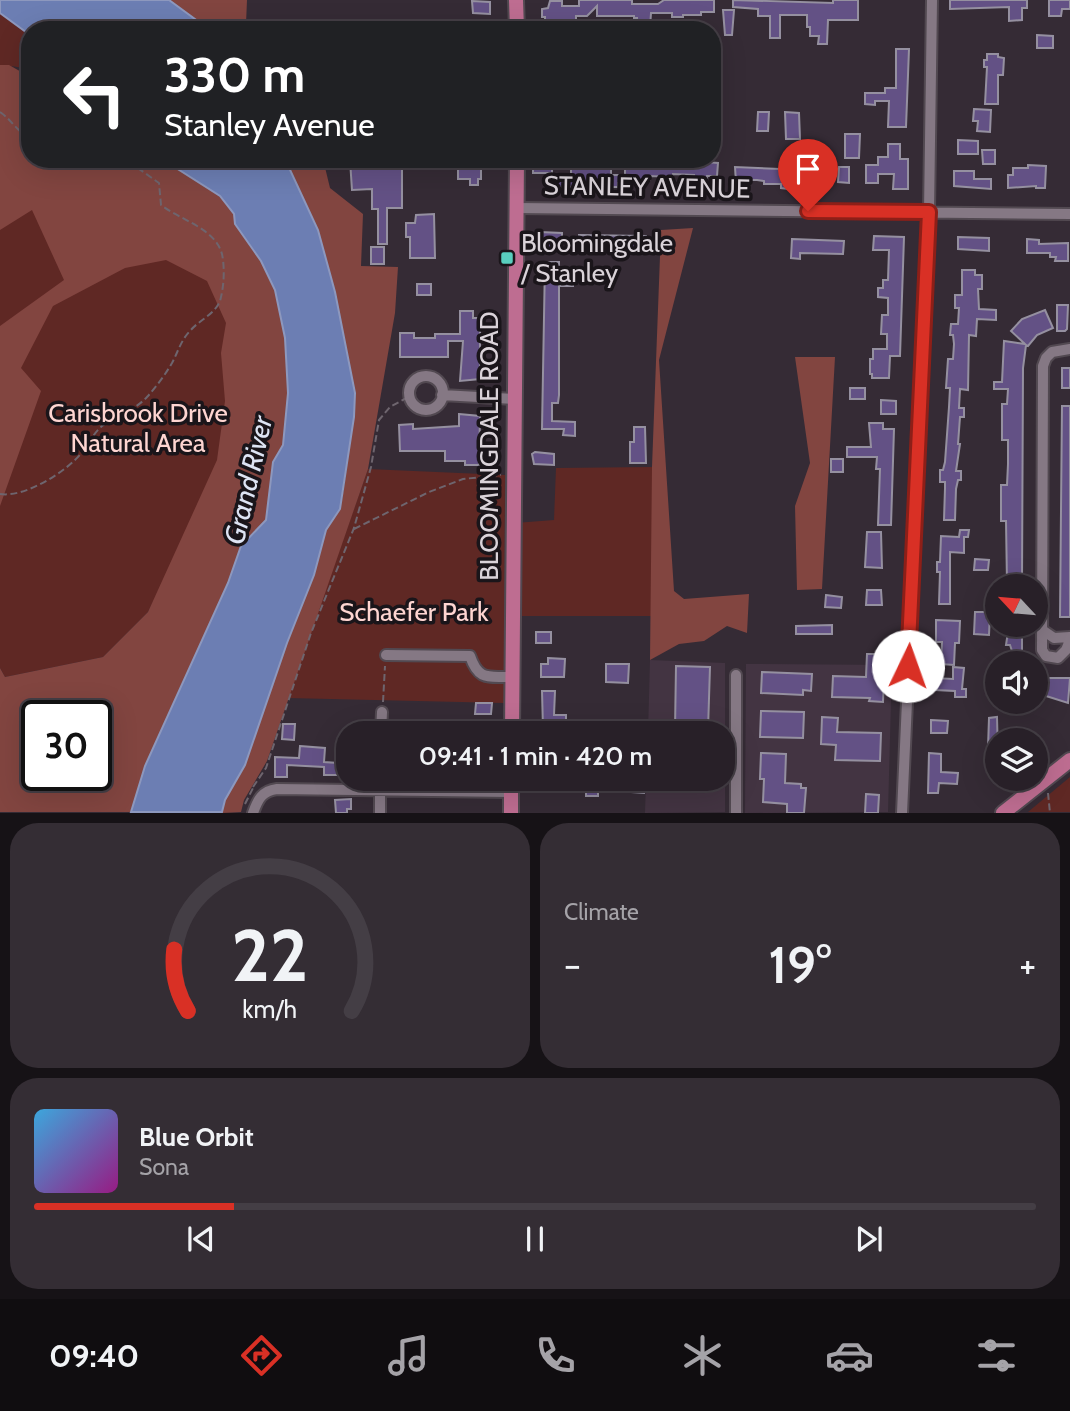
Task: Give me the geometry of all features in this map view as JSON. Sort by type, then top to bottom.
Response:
[{"type":"main road","points":[[516,0],[517,21]]},
{"type":"main road","name":"BLOOMINGDALE ROAD","points":[[512,721],[517,168]]},
{"type":"main road","points":[[1003,813],[1070,760]]},
{"type":"main road","points":[[511,791],[511,813]]},
{"type":"street","points":[[902,813],[929,212],[932,0]]},
{"type":"street","name":"STANLEY AVENUE","points":[[517,208],[1070,214]]},
{"type":"street","points":[[1041,574],[1043,366],[1052,352],[1070,349]]},
{"type":"street","points":[[426,376],[432,377],[440,384],[442,395],[435,407],[428,409],[415,405],[410,396],[410,387],[414,381],[426,376]]},
{"type":"street","points":[[442,395],[513,399]]},
{"type":"street","points":[[1041,637],[1042,650],[1051,658],[1058,658],[1064,654],[1070,639],[1054,638],[1048,634]]},
{"type":"street","points":[[386,654],[470,656],[475,670],[482,676],[512,677]]},
{"type":"street","points":[[736,675],[736,813]]},
{"type":"street","points":[[382,712],[382,721]]},
{"type":"street","points":[[253,813],[258,799],[267,790],[336,786]]},
{"type":"street","points":[[380,791],[380,813]]},
{"type":"path","points":[[0,112],[21,132]]},
{"type":"path","points":[[0,494],[8,495],[27,490],[63,470],[83,451],[97,431],[136,408],[167,371],[191,328],[212,313],[219,303],[224,275],[218,244],[212,236],[161,205],[159,183],[140,168]]},
{"type":"path","points":[[253,787],[266,768],[310,634],[353,530],[365,492],[379,420],[390,407],[410,396]]},
{"type":"path","points":[[353,530],[429,492],[463,479],[504,475]]},
{"type":"path","points":[[382,712],[386,654]]},
{"type":"path","points":[[1048,790],[1051,813]]},
{"type":"shaded area","points":[[169,0],[247,0],[246,21],[198,21]]},
{"type":"shaded area","points":[[0,65],[9,65],[21,72],[21,168],[176,168],[220,196],[234,214],[235,224],[261,261],[275,290],[285,338],[288,393],[283,445],[273,463],[266,520],[241,546],[228,583],[145,766],[131,812],[0,812],[0,668],[5,677],[103,657],[148,612],[217,460],[225,401],[221,353],[226,323],[207,281],[166,260],[125,268],[53,306],[21,368],[41,391],[0,506],[0,326],[64,280],[32,210],[0,230]]},
{"type":"shaded area","points":[[289,168],[325,168],[330,188],[363,214],[361,266],[398,267],[395,313],[368,469],[267,761],[244,800],[241,812],[222,813],[225,800],[245,765],[287,643],[314,575],[326,530],[342,500],[355,393],[335,292],[318,230]]},
{"type":"shaded area","points":[[693,228],[659,360],[674,591],[684,599],[749,594],[747,633],[727,626],[704,641],[679,644],[650,660],[652,467],[661,230]]},
{"type":"shaded area","points":[[795,357],[835,357],[822,589],[797,590],[795,506],[810,463]]},
{"type":"shaded area","points":[[650,660],[725,663],[725,721],[648,721]]},
{"type":"shaded area","points":[[746,664],[892,665],[888,812],[745,813]]},
{"type":"shaded area","points":[[646,791],[725,791],[725,812],[645,813]]},
{"type":"green space","name":"Carisbrook Drive Natural Area","points":[[0,13],[21,28],[21,68],[11,66],[21,72],[21,168],[172,168],[235,224],[261,261],[285,338],[148,612],[103,657],[5,677],[0,668]]},
{"type":"green space","points":[[652,467],[652,616],[514,616],[515,523],[554,520],[556,468]]},
{"type":"green space","name":"Schaefer Park","points":[[368,469],[505,475],[504,703],[287,698]]},
{"type":"green space","points":[[1070,777],[1070,812],[1028,812]]},
{"type":"water","points":[[0,0],[169,0],[198,21],[21,21],[21,28],[0,13]]},
{"type":"water","points":[[176,168],[289,168],[318,230],[335,292],[355,393],[354,417],[340,509],[326,530],[314,575],[287,643],[245,765],[225,800],[222,812],[131,812],[145,766],[228,583],[241,546],[266,520],[273,462],[283,445],[288,393],[285,338],[275,290],[261,261],[235,224],[234,214],[220,196]]},
{"type":"building","points":[[579,0],[632,0],[632,4],[658,4],[664,0],[714,0],[714,12],[683,17],[672,17],[672,13],[651,13],[650,21],[637,21],[634,16],[597,16],[597,6],[587,16],[576,16],[576,21],[545,21],[545,17],[542,17],[542,9],[548,8],[550,1],[562,1],[562,6],[579,6]]},
{"type":"building","points":[[733,0],[833,3],[833,0],[858,0],[858,20],[828,20],[827,44],[818,44],[819,36],[810,36],[807,15],[780,15],[780,38],[770,38],[770,16],[758,16],[758,9],[733,7]]},
{"type":"building","points":[[950,0],[1027,0],[1027,8],[1022,8],[1022,20],[1009,21],[1009,7],[950,9]]},
{"type":"building","points":[[1049,0],[1070,0],[1070,9],[1062,9],[1061,16],[1049,16]]},
{"type":"building","points":[[472,1],[490,2],[490,14],[473,13]]},
{"type":"building","points":[[723,10],[734,10],[732,35],[725,35]]},
{"type":"building","points":[[1037,35],[1053,36],[1053,48],[1037,48]]},
{"type":"building","points":[[896,49],[909,49],[906,127],[888,127],[889,101],[875,101],[875,105],[865,104],[865,93],[885,93],[885,88],[896,88]]},
{"type":"building","points":[[987,54],[998,54],[998,57],[1004,58],[1003,75],[998,75],[998,104],[985,104],[987,67],[984,67],[984,60],[987,60]]},
{"type":"building","points":[[974,109],[991,110],[990,132],[977,131],[978,121],[973,121]]},
{"type":"building","points":[[758,112],[769,112],[768,131],[757,131]]},
{"type":"building","points":[[785,112],[799,113],[800,139],[786,139]]},
{"type":"building","points":[[845,134],[860,134],[859,158],[845,158]]},
{"type":"building","points":[[958,140],[978,141],[978,154],[958,154]]},
{"type":"building","points":[[888,144],[900,144],[900,159],[908,159],[908,189],[893,189],[894,174],[878,174],[878,183],[866,183],[866,165],[878,165],[878,157],[888,157]]},
{"type":"building","points":[[982,150],[995,150],[995,164],[983,164]]},
{"type":"building","points":[[791,159],[799,163],[821,163],[821,183],[798,183],[797,187],[789,189],[781,188],[781,184],[764,184],[764,181],[757,180],[736,183],[735,167],[780,169],[780,163],[786,164]]},
{"type":"building","points":[[1028,165],[1046,166],[1045,188],[1008,188],[1008,175],[1013,175],[1013,168],[1028,168]]},
{"type":"building","points":[[839,167],[849,167],[849,183],[838,182]]},
{"type":"building","points":[[351,168],[402,168],[402,208],[387,208],[387,244],[378,244],[378,209],[372,209],[372,189],[352,190]]},
{"type":"building","points":[[458,168],[481,168],[478,185],[470,185],[470,179],[458,179]]},
{"type":"building","points":[[533,168],[552,168],[552,173],[533,173]]},
{"type":"building","points":[[571,168],[611,168],[611,175],[625,175],[625,168],[718,168],[717,176],[707,176],[706,185],[693,185],[694,175],[673,174],[673,177],[650,176],[650,180],[618,183],[618,187],[551,187],[551,175],[571,175]]},
{"type":"building","points":[[954,171],[974,171],[974,179],[991,179],[991,189],[954,186]]},
{"type":"building","points":[[434,214],[435,258],[410,258],[410,237],[406,237],[406,223],[415,223],[416,215]]},
{"type":"building","points":[[562,233],[562,242],[551,242],[551,251],[539,251],[539,246],[532,246],[532,234]]},
{"type":"building","points":[[579,235],[646,236],[646,250],[579,250]]},
{"type":"building","points":[[874,236],[904,237],[900,356],[890,356],[889,378],[872,378],[870,374],[873,349],[887,349],[887,334],[881,334],[882,315],[888,315],[888,298],[878,297],[878,288],[883,288],[883,280],[888,280],[889,250],[873,250]]},
{"type":"building","points":[[958,237],[989,238],[989,251],[958,249]]},
{"type":"building","points":[[792,239],[844,241],[843,254],[800,253],[800,259],[791,258]]},
{"type":"building","points":[[1027,239],[1039,240],[1039,244],[1068,243],[1068,261],[1055,261],[1056,257],[1050,257],[1050,253],[1027,253]]},
{"type":"building","points":[[371,247],[384,247],[384,264],[371,264]]},
{"type":"building","points":[[545,262],[559,262],[559,277],[573,277],[573,286],[559,286],[559,395],[558,403],[552,403],[552,421],[575,422],[575,436],[563,435],[564,429],[542,429]]},
{"type":"building","points":[[962,270],[975,270],[975,275],[982,275],[982,289],[978,289],[979,309],[996,310],[996,320],[977,319],[976,336],[969,335],[968,390],[960,389],[959,408],[964,408],[964,417],[960,417],[956,471],[961,471],[961,480],[958,480],[956,489],[955,520],[944,520],[945,482],[940,482],[940,470],[943,470],[945,462],[949,407],[950,388],[946,388],[948,359],[953,359],[951,324],[958,324],[959,308],[955,308],[955,295],[962,295]]},
{"type":"building","points":[[417,284],[431,284],[431,295],[417,295]]},
{"type":"building","points":[[1057,305],[1068,305],[1065,331],[1057,331]]},
{"type":"building","points":[[1045,310],[1053,328],[1037,335],[1026,345],[1023,368],[1022,574],[1007,574],[1006,521],[1001,521],[1001,485],[1007,485],[1008,440],[1002,440],[1002,404],[1007,404],[1008,389],[994,389],[994,382],[1002,382],[1004,341],[1025,344],[1011,331],[1022,319]]},
{"type":"building","points":[[460,311],[473,311],[473,318],[480,318],[480,379],[460,381],[463,341],[448,341],[448,357],[400,357],[400,333],[414,333],[414,338],[435,338],[435,334],[460,334]]},
{"type":"building","points":[[1062,368],[1070,368],[1070,388],[1062,388]]},
{"type":"building","points":[[850,388],[865,388],[865,399],[850,399]]},
{"type":"building","points":[[881,400],[896,401],[896,414],[881,414]]},
{"type":"building","points":[[1062,406],[1070,406],[1070,617],[1060,617]]},
{"type":"building","points":[[459,414],[480,416],[479,465],[465,465],[465,461],[445,461],[445,451],[400,451],[399,425],[413,424],[413,429],[459,426]]},
{"type":"building","points":[[869,423],[883,423],[883,429],[894,429],[891,525],[878,525],[880,469],[876,469],[877,457],[847,457],[847,447],[871,447]]},
{"type":"building","points":[[634,427],[645,427],[646,463],[630,463],[630,442],[634,442]]},
{"type":"building","points":[[532,454],[554,454],[554,465],[534,464]]},
{"type":"building","points":[[831,459],[843,459],[843,472],[831,472]]},
{"type":"building","points":[[960,530],[969,530],[968,537],[964,537],[964,553],[950,552],[950,604],[939,604],[940,572],[937,572],[937,562],[940,562],[941,536],[959,537]]},
{"type":"building","points":[[867,532],[881,532],[882,568],[865,567]]},
{"type":"building","points":[[975,559],[989,560],[988,570],[974,570]]},
{"type":"building","points":[[867,590],[881,590],[882,605],[866,605]]},
{"type":"building","points":[[826,595],[842,597],[841,608],[825,607]]},
{"type":"building","points":[[975,612],[985,612],[985,635],[974,634]]},
{"type":"building","points":[[936,620],[960,621],[954,665],[941,664],[942,642],[936,642]]},
{"type":"building","points":[[832,625],[832,634],[796,634],[796,626]]},
{"type":"building","points":[[536,632],[551,632],[551,643],[536,643]]},
{"type":"building","points":[[1007,637],[1022,637],[1022,651],[1012,651],[1010,645],[1006,645]]},
{"type":"building","points":[[867,654],[880,654],[879,676],[884,676],[883,702],[869,701],[870,698],[832,697],[833,676],[866,677]]},
{"type":"building","points":[[548,658],[565,659],[564,677],[541,677],[541,664],[548,664]]},
{"type":"building","points":[[606,664],[629,664],[628,683],[606,682]]},
{"type":"building","points":[[676,666],[710,667],[708,721],[675,721]]},
{"type":"building","points":[[953,667],[964,668],[962,689],[966,689],[966,697],[955,697],[955,691],[935,690],[935,678],[953,679]]},
{"type":"building","points":[[762,672],[812,674],[811,691],[803,690],[803,695],[761,693]]},
{"type":"building","points":[[1048,678],[1070,678],[1068,703],[1048,697]]},
{"type":"building","points":[[542,691],[555,691],[554,715],[566,715],[566,721],[543,721]]},
{"type":"building","points":[[476,703],[492,703],[491,714],[475,714]]},
{"type":"building","points":[[761,711],[804,712],[803,738],[760,737]]},
{"type":"building","points":[[822,717],[838,718],[837,732],[881,733],[880,761],[835,760],[836,745],[821,744]]},
{"type":"building","points":[[997,717],[997,728],[989,728],[989,718]]},
{"type":"building","points":[[931,720],[948,721],[947,733],[931,733]]},
{"type":"building","points":[[283,724],[295,724],[294,740],[282,739]]},
{"type":"building","points":[[300,746],[325,748],[324,762],[336,763],[336,775],[324,775],[324,767],[287,765],[287,777],[275,777],[275,757],[299,758]]},
{"type":"building","points":[[761,753],[786,754],[785,783],[801,784],[801,788],[806,788],[804,813],[787,813],[787,804],[763,802]]},
{"type":"building","points":[[929,753],[941,754],[941,772],[958,773],[957,784],[939,783],[938,793],[928,793]]},
{"type":"building","points":[[586,791],[598,791],[598,796],[586,796]]},
{"type":"building","points":[[866,794],[879,795],[878,813],[865,813]]},
{"type":"building","points":[[351,799],[351,809],[347,809],[347,813],[336,813],[335,800]]},
{"type":"place","name":"Bloomingdale / Stanley","points":[[507,258]]},
{"type":"route","points":[[808,211],[929,212],[908,666]]},
{"type":"water label","name":"Grand River","points":[[248,480]]}]
